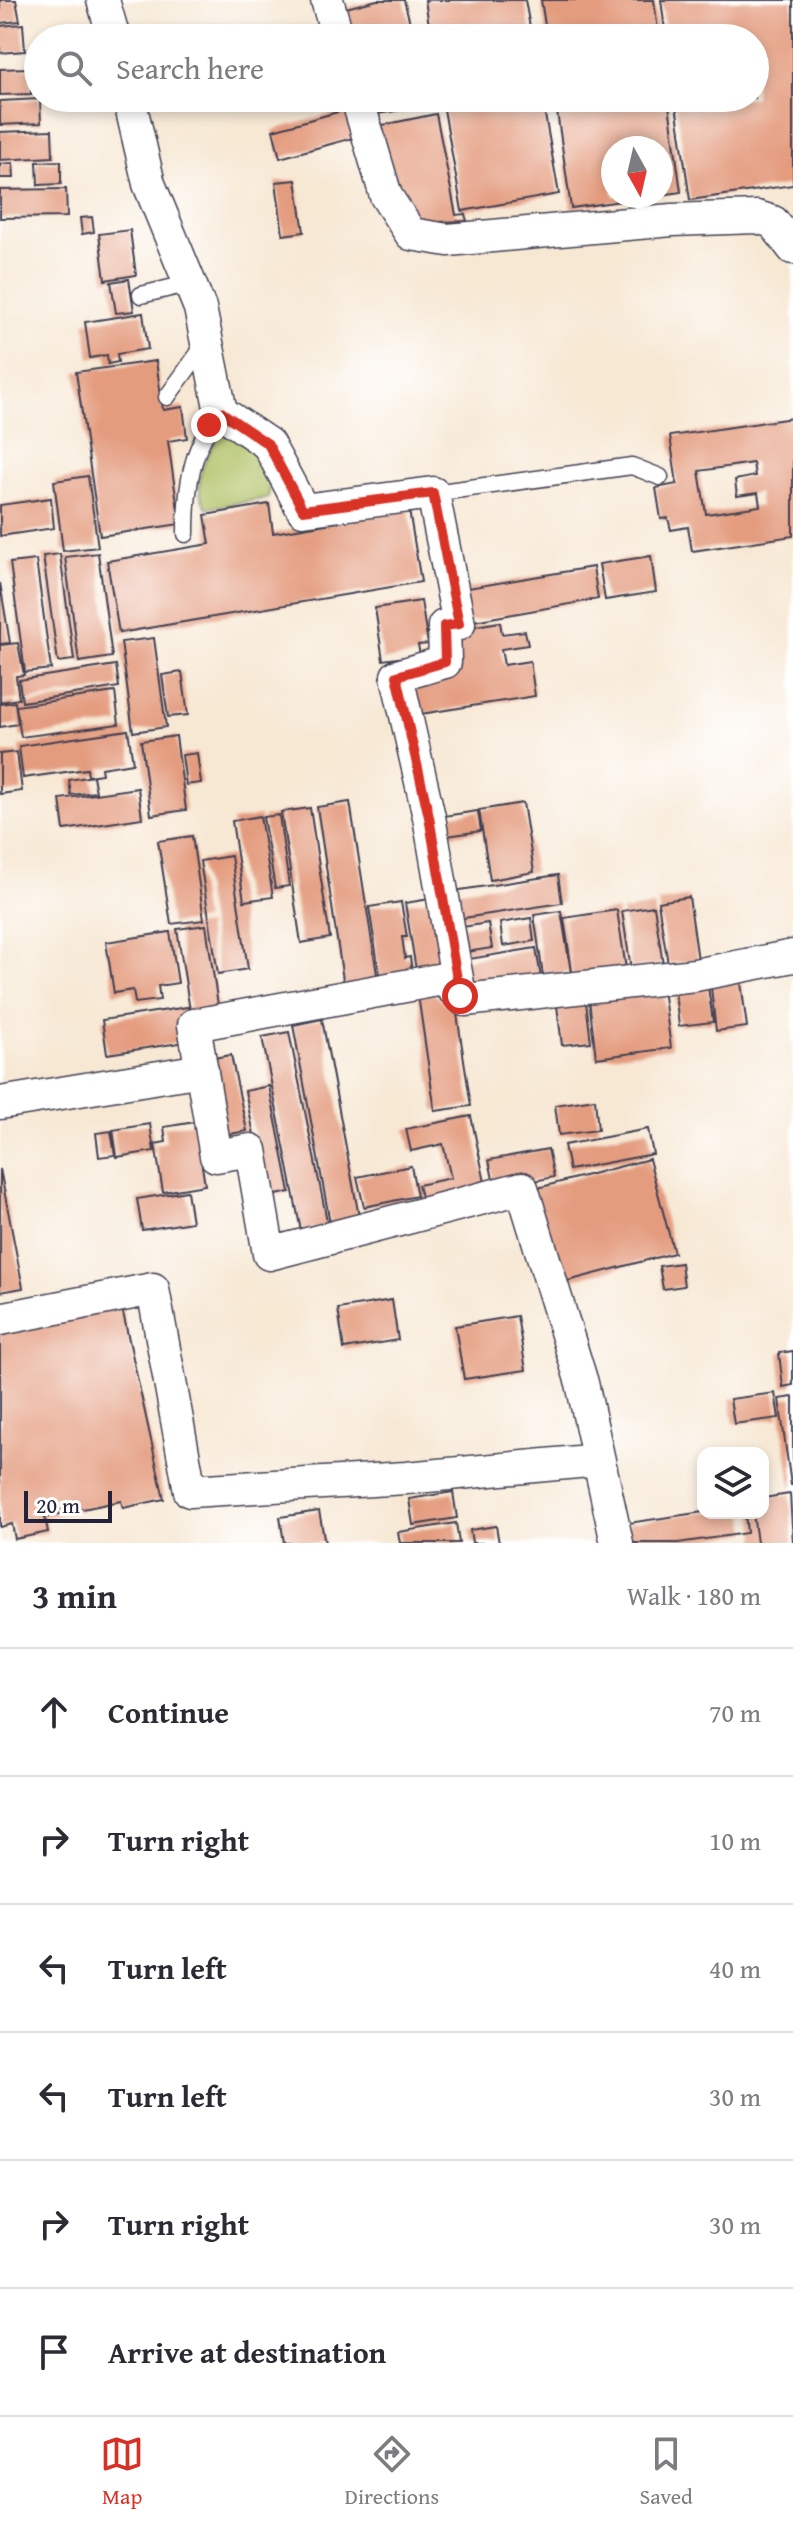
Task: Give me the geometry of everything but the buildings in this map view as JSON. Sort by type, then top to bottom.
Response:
[{"type":"street","points":[[103,0],[110,24]]},
{"type":"street","points":[[327,0],[334,24]]},
{"type":"street","points":[[132,112],[149,184],[200,308],[221,412],[268,444],[303,510],[433,493],[459,624],[444,626],[445,662],[397,676],[429,817],[460,996]]},
{"type":"street","points":[[361,112],[386,196],[411,234],[448,240],[672,220],[757,217],[773,222],[793,248]]},
{"type":"street","points":[[617,1543],[582,1383],[522,1188],[269,1254],[251,1150],[216,1156],[194,1025],[443,979],[465,1000],[695,975],[793,956]]},
{"type":"street","points":[[0,1103],[202,1070]]},
{"type":"street","points":[[0,1319],[153,1289],[190,1491],[406,1478],[599,1460]]},
{"type":"lane","points":[[141,295],[191,283]]},
{"type":"lane","points":[[167,397],[206,341]]},
{"type":"lane","points":[[186,534],[186,500],[194,461],[209,425],[221,412]]},
{"type":"lane","points":[[433,493],[632,466],[660,477]]},
{"type":"green space","points":[[223,428],[249,449],[263,466],[268,475],[268,498],[207,508],[202,498],[200,477]]},
{"type":"route","points":[[209,425],[221,412],[268,444],[303,510],[433,493],[459,624],[444,626],[445,662],[397,676],[429,817],[460,996]]}]
